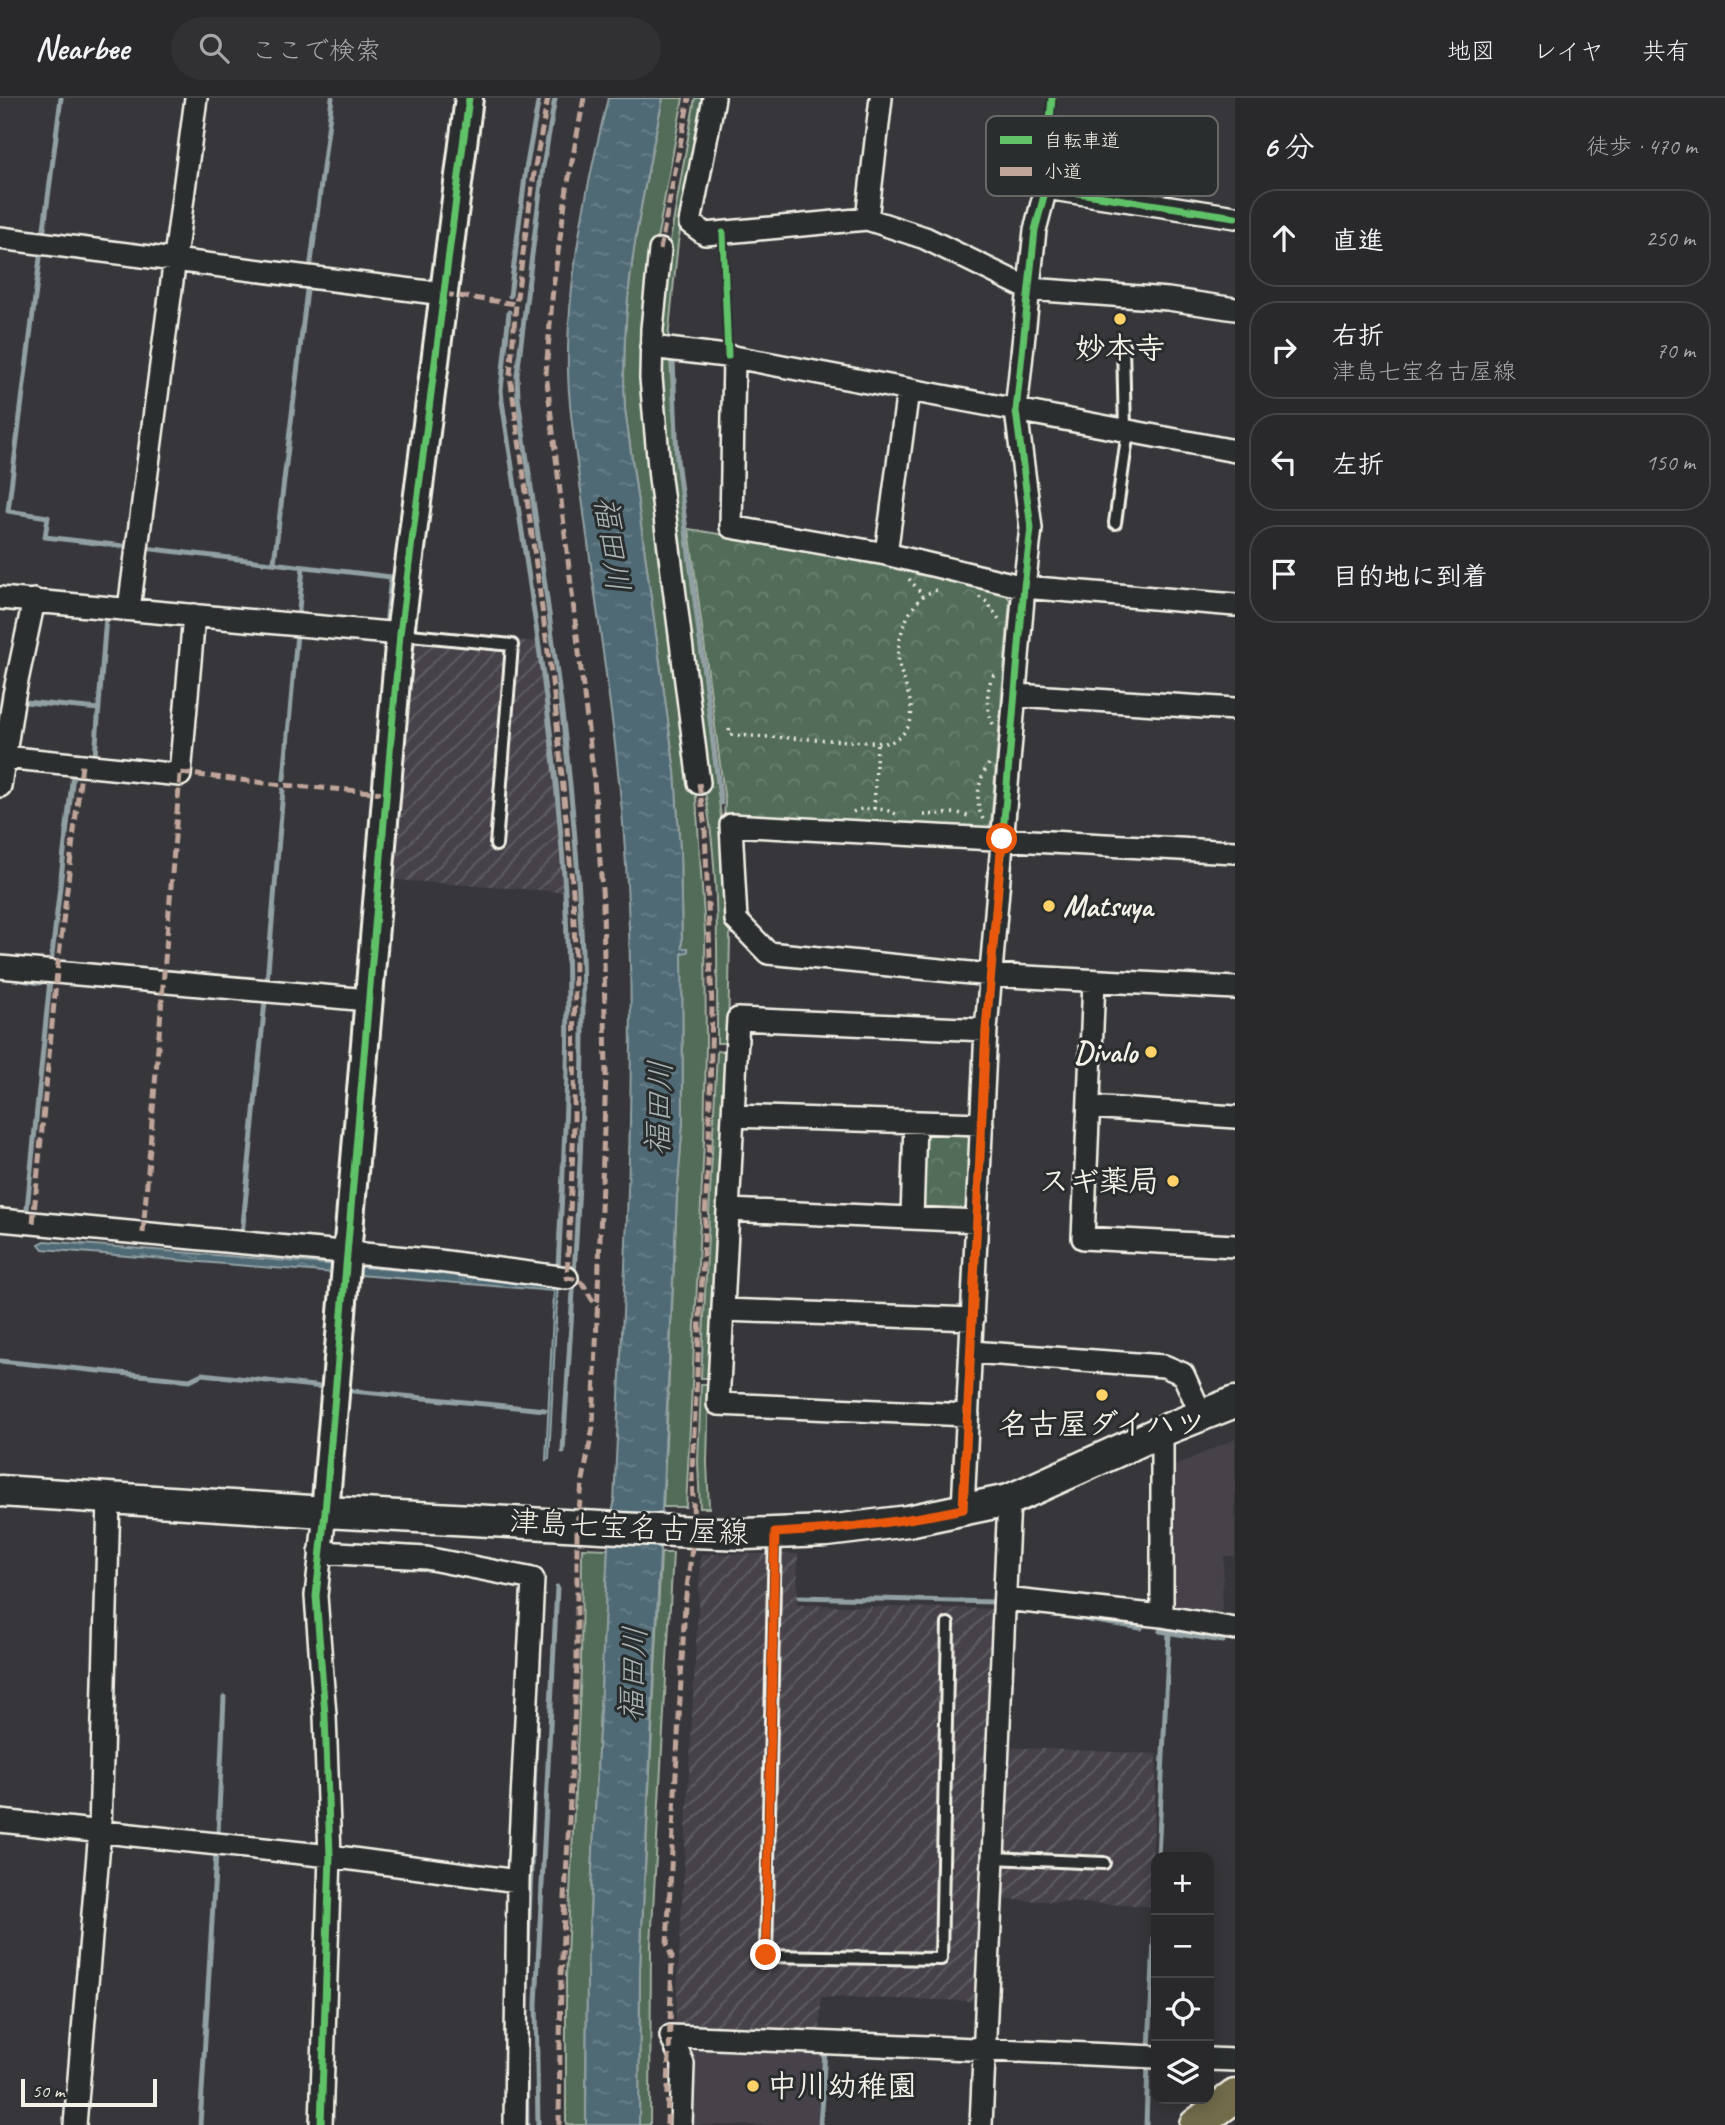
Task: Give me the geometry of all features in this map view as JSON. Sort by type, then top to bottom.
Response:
[{"type":"main road","name":"津島七宝名古屋線","points":[[0,1491],[670,1531],[744,1534],[827,1531],[908,1521],[1009,1500],[1162,1431],[1235,1402]]},
{"type":"main road","points":[[1196,2125],[1235,2096]]},
{"type":"street","points":[[129,609],[196,98]]},
{"type":"street","points":[[321,2125],[330,1856],[325,1714],[316,1596],[400,634],[469,98]]},
{"type":"street","points":[[714,98],[690,223],[705,234],[867,219],[925,238],[1029,289],[1168,299],[1235,309]]},
{"type":"street","points":[[867,219],[881,98]]},
{"type":"street","points":[[963,1509],[986,1030],[1031,528],[1016,411],[1035,230],[1044,196]]},
{"type":"street","points":[[1098,196],[1235,217]]},
{"type":"street","points":[[0,238],[444,294]]},
{"type":"street","points":[[660,250],[651,347],[651,378],[660,478],[699,783]]},
{"type":"street","points":[[651,347],[731,357],[1235,451]]},
{"type":"street","points":[[731,357],[731,527],[886,554],[1024,587],[1235,605]]},
{"type":"street","points":[[886,554],[908,390]]},
{"type":"street","points":[[0,598],[400,634]]},
{"type":"street","points":[[0,786],[7,692],[34,600]]},
{"type":"street","points":[[4,757],[180,775],[194,615]]},
{"type":"street","points":[[1016,695],[1235,709]]},
{"type":"street","points":[[1235,852],[731,825],[736,919],[768,953],[991,975],[1235,988]]},
{"type":"street","points":[[0,967],[368,1000]]},
{"type":"street","points":[[1094,981],[1083,1238],[1235,1247]]},
{"type":"street","points":[[968,1415],[718,1404],[738,1019],[986,1030]]},
{"type":"street","points":[[1088,1107],[1235,1117]]},
{"type":"street","points":[[733,1116],[982,1124]]},
{"type":"street","points":[[912,1218],[915,1122]]},
{"type":"street","points":[[729,1210],[977,1221]]},
{"type":"street","points":[[0,1220],[346,1264],[439,1261],[567,1278]]},
{"type":"street","points":[[723,1310],[973,1319]]},
{"type":"street","points":[[971,1352],[1164,1366],[1183,1374],[1202,1416]]},
{"type":"street","points":[[1162,1431],[1162,1616]]},
{"type":"street","points":[[75,2125],[100,1831],[109,1498]]},
{"type":"street","points":[[981,2125],[1009,1500]]},
{"type":"street","points":[[320,1552],[426,1558],[533,1578],[519,1881],[515,2125]]},
{"type":"street","points":[[1004,1599],[1162,1616],[1235,1629]]},
{"type":"street","points":[[0,1821],[330,1856],[519,1881]]},
{"type":"street","points":[[681,2125],[683,2064],[671,2036],[1151,2057]]},
{"type":"street","points":[[1214,2059],[1235,2060]]},
{"type":"lane","points":[[1115,523],[1126,431],[1123,345]]},
{"type":"lane","points":[[400,634],[512,645],[496,845]]},
{"type":"lane","points":[[775,1533],[766,1955],[941,1959],[948,1624]]},
{"type":"lane","points":[[993,1858],[1104,1863]]},
{"type":"path","points":[[1050,116],[1052,98]]},
{"type":"path","points":[[723,233],[731,357]]},
{"type":"path","points":[[729,729],[730,735],[877,743],[889,743],[899,738],[907,730],[911,718],[909,690],[898,659],[900,638],[910,612],[923,595],[940,588],[950,589]]},
{"type":"path","points":[[975,594],[987,602],[1000,619],[1002,627]]},
{"type":"path","points":[[997,730],[987,709],[991,678],[1002,666]]},
{"type":"path","points":[[874,809],[877,743]]},
{"type":"path","points":[[983,819],[978,809],[982,773],[994,757]]},
{"type":"shaded area","points":[[416,631],[538,642],[565,892],[397,880],[393,875],[402,755]]},
{"type":"shaded area","points":[[1235,1439],[1235,1556],[1224,1556],[1221,1619],[1171,1610],[1172,1467]]},
{"type":"shaded area","points":[[701,1554],[798,1554],[797,1605],[996,1609],[978,2001],[821,1997],[820,2036],[675,2031]]},
{"type":"shaded area","points":[[1004,1747],[1157,1754],[1150,1906],[997,1899]]},
{"type":"shaded area","name":"中川幼稚園","points":[[688,2043],[822,2047],[817,2125],[686,2125]]},
{"type":"green space","points":[[663,98],[683,98],[654,256],[642,371],[696,797],[705,933],[704,1142],[686,1507],[663,1507],[677,1196],[683,1121],[682,952],[688,952],[682,949],[675,772],[625,409],[624,370],[633,252]]},
{"type":"green space","points":[[695,98],[705,98],[678,242],[668,339],[663,339],[657,334],[667,258]]},
{"type":"green space","points":[[670,356],[676,459],[721,817],[730,933],[728,1043],[717,1043],[713,850],[667,493],[658,360]]},
{"type":"green space","points":[[689,529],[885,562],[1004,592],[1010,600],[991,823],[985,831],[724,817],[725,802]]},
{"type":"green space","points":[[717,1051],[726,1051],[710,1378],[701,1378]]},
{"type":"green space","points":[[928,1131],[963,1132],[972,1140],[971,1206],[965,1213],[926,1212],[919,1207],[922,1137]]},
{"type":"green space","points":[[701,1384],[709,1384],[709,1508],[700,1508],[698,1462]]},
{"type":"green space","points":[[582,1548],[608,1549],[587,1975],[586,2125],[566,2125],[566,1976],[581,1668]]},
{"type":"green space","points":[[661,1553],[673,1553],[651,1945],[650,2125],[639,2125],[640,1969]]},
{"type":"water","name":"福田川","points":[[608,98],[663,98],[640,214],[629,291],[625,330],[625,409],[675,772],[682,948],[688,948],[688,952],[682,953],[683,1121],[677,1196],[640,1969],[639,2125],[586,2125],[587,1975],[609,1527],[614,1504],[622,1345],[631,1025],[630,945],[619,777],[572,424],[568,338],[579,234]]},
{"type":"water","points":[[45,1241],[558,1283],[549,1459],[546,1460],[554,1291],[43,1249],[39,1244]]},
{"type":"waterway","points":[[43,236],[61,98]]},
{"type":"waterway","points":[[310,270],[332,98]]},
{"type":"waterway","points":[[510,296],[526,169],[539,98]]},
{"type":"waterway","points":[[555,98],[543,167],[517,375],[566,743],[582,952],[581,1139],[563,1451]]},
{"type":"waterway","points":[[41,250],[8,511],[48,517],[45,537],[132,547]]},
{"type":"waterway","points":[[274,563],[308,282]]},
{"type":"waterway","points":[[509,312],[502,401],[547,706],[565,891],[568,1032],[558,1267]]},
{"type":"waterway","points":[[673,359],[677,460],[721,803]]},
{"type":"waterway","points":[[144,548],[391,577],[386,626]]},
{"type":"waterway","points":[[298,619],[303,567]]},
{"type":"waterway","points":[[95,756],[106,617],[110,617]]},
{"type":"waterway","points":[[284,779],[297,634]]},
{"type":"waterway","points":[[406,718],[413,641]]},
{"type":"waterway","points":[[25,702],[99,709]]},
{"type":"waterway","points":[[51,964],[73,774]]},
{"type":"waterway","points":[[267,982],[283,790]]},
{"type":"waterway","points":[[10,978],[40,983]]},
{"type":"waterway","points":[[27,1209],[50,980]]},
{"type":"waterway","points":[[242,1235],[265,1001]]},
{"type":"waterway","points":[[0,1361],[190,1380],[202,1374],[323,1387]]},
{"type":"waterway","points":[[353,1391],[545,1410]]},
{"type":"waterway","points":[[538,2125],[536,2004],[557,1587]]},
{"type":"waterway","points":[[799,1597],[994,1602]]},
{"type":"waterway","points":[[1050,1614],[1141,1628]]},
{"type":"waterway","points":[[1160,1631],[1223,1641]]},
{"type":"waterway","points":[[1158,1852],[1169,1633]]},
{"type":"waterway","points":[[218,1835],[224,1697]]},
{"type":"waterway","points":[[527,1974],[537,1711]]},
{"type":"waterway","points":[[200,2125],[216,1853]]},
{"type":"waterway","points":[[1149,2049],[1155,1915]]},
{"type":"waterway","points":[[526,2036],[527,2125]]},
{"type":"waterway","points":[[820,2125],[825,2051]]},
{"type":"waterway","points":[[1146,2125],[1148,2064]]},
{"type":"marked path","points":[[548,98],[535,166],[516,304],[510,375],[555,703],[573,892],[574,1126],[567,1278],[583,1284],[598,1306]]},
{"type":"marked path","points":[[559,2125],[561,1976],[577,1664],[577,1525],[593,1427],[606,1074],[603,903],[594,780],[546,373],[553,288],[567,188],[584,98]]},
{"type":"marked path","points":[[660,250],[689,98]]},
{"type":"marked path","points":[[444,294],[516,304]]},
{"type":"marked path","points":[[33,1223],[57,972],[82,765]]},
{"type":"marked path","points":[[181,773],[282,785],[386,793]]},
{"type":"marked path","points":[[143,1233],[180,775]]},
{"type":"marked path","points":[[667,2125],[672,1957],[667,1944],[685,1604],[694,1532],[692,1472],[709,1141],[712,1007],[705,828],[699,783]]},
{"type":"cycle path","points":[[321,2125],[330,1856],[325,1715],[316,1596],[400,634],[469,98]]},
{"type":"cycle path","points":[[1050,116],[1052,98]]},
{"type":"cycle path","points":[[963,1509],[986,1030],[1031,528],[1016,411],[1035,230],[1044,196]]},
{"type":"cycle path","points":[[1098,196],[1235,217]]},
{"type":"cycle path","points":[[723,233],[728,356]]},
{"type":"place","name":"妙本寺","points":[[1120,319]]},
{"type":"place","name":"Matsuya","points":[[1049,906]]},
{"type":"place","name":"Divalo","points":[[1151,1052]]},
{"type":"place","name":"スギ薬局","points":[[1173,1181]]},
{"type":"place","name":"名古屋ダイハツ","points":[[1102,1395]]},
{"type":"place","name":"中川幼稚園","points":[[753,2086]]},
{"type":"route","points":[[766,1955],[775,1533],[827,1531],[908,1521],[963,1509],[986,1030],[1002,839]]}]
